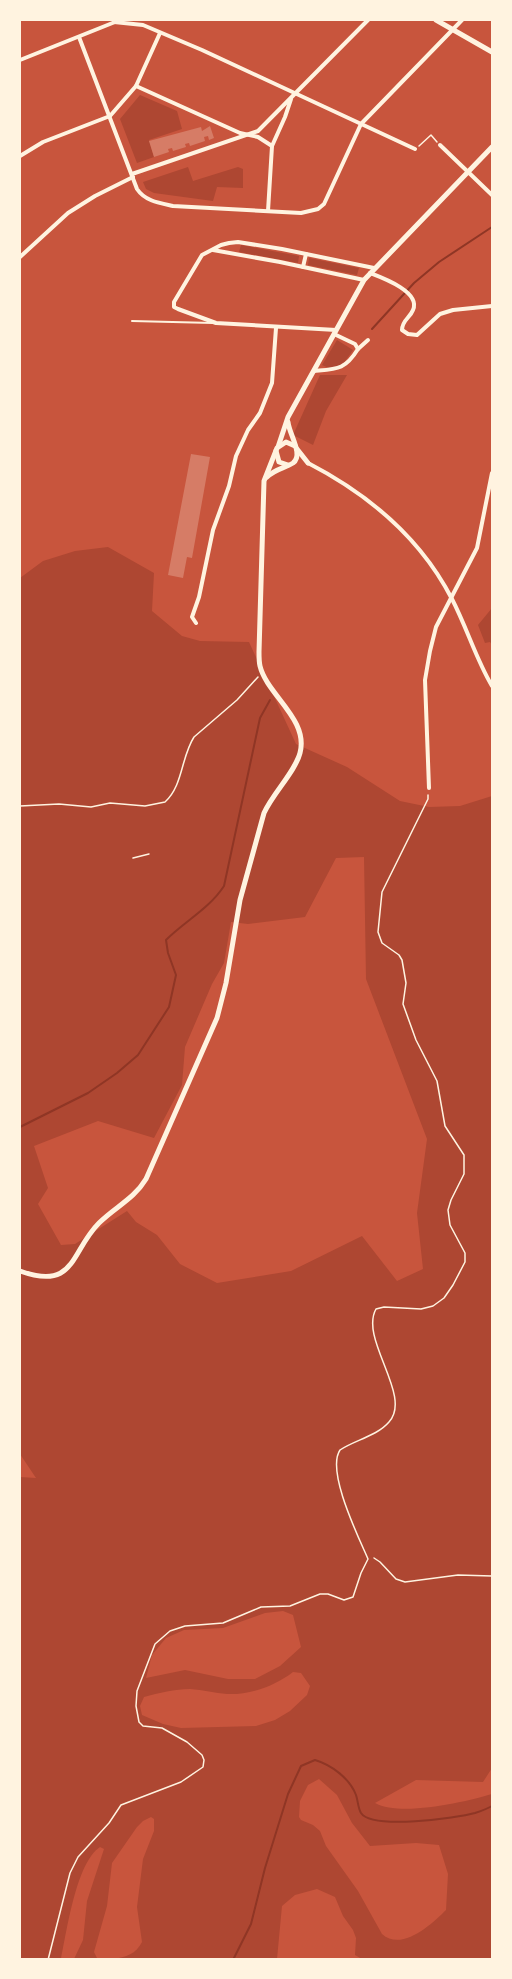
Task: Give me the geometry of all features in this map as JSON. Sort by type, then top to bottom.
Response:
[{"type":"main road","points":[[436,20],[492,52]]},
{"type":"main road","points":[[20,1271],[48,1276],[68,1268],[75,1261],[98,1223],[137,1192],[146,1179],[207,1043],[222,1000],[240,900],[264,813],[300,752],[301,742],[298,729],[263,672],[259,652],[264,481],[288,417],[363,280],[492,147]]},
{"type":"main road","points":[[264,481],[273,471],[290,464],[298,455],[289,430],[288,417]]},
{"type":"main road","points":[[286,442],[296,447],[308,463],[279,462],[276,456],[277,448],[286,442]]},
{"type":"street","points":[[20,60],[120,20]]},
{"type":"street","points":[[142,20],[142,25]]},
{"type":"street","points":[[20,257],[69,213],[132,176],[258,131],[368,20]]},
{"type":"street","points":[[80,37],[132,176],[141,194],[156,202],[173,206],[306,212],[321,207],[326,201],[361,124],[462,20]]},
{"type":"street","points":[[114,22],[142,25],[202,50],[293,96],[415,149]]},
{"type":"street","points":[[20,156],[43,142],[110,116],[136,86],[160,33]]},
{"type":"street","points":[[136,86],[272,146]]},
{"type":"street","points":[[268,211],[272,146],[293,96]]},
{"type":"street","points":[[440,145],[492,195]]},
{"type":"street","points":[[358,349],[355,344],[335,332],[216,323],[174,307],[174,302],[199,260],[209,251],[238,242],[306,254],[372,271],[411,294],[415,301],[413,310],[402,324],[402,330],[408,334],[417,335],[440,314],[492,306]]},
{"type":"street","points":[[233,253],[238,242]]},
{"type":"street","points":[[209,251],[233,253],[363,280]]},
{"type":"street","points":[[303,267],[306,254]]},
{"type":"street","points":[[196,623],[192,617],[199,597],[216,518],[230,486],[241,443],[260,413],[272,383],[276,328]]},
{"type":"street","points":[[314,371],[341,368],[368,340]]},
{"type":"street","points":[[308,463],[361,494],[390,519],[423,556],[452,599],[492,686]]},
{"type":"street","points":[[429,788],[425,680],[436,627],[477,549],[492,473]]},
{"type":"lane","points":[[132,321],[216,323]]},
{"type":"path","points":[[415,149],[431,135],[440,145]]},
{"type":"path","points":[[20,806],[59,804],[91,807],[110,803],[145,806],[165,802],[175,789],[189,744],[194,737],[237,700],[263,672]]},
{"type":"path","points":[[48,1959],[70,1873],[78,1857],[122,1805],[181,1782],[203,1767],[202,1755],[188,1742],[162,1728],[146,1727],[139,1722],[136,1691],[155,1644],[170,1631],[185,1626],[228,1622],[261,1607],[290,1606],[320,1594],[328,1594],[344,1600],[354,1597],[368,1558],[341,1491],[335,1465],[340,1450],[387,1425],[394,1413],[392,1391],[374,1328],[374,1313],[376,1309],[384,1306],[421,1309],[433,1306],[444,1298],[464,1267],[465,1253],[450,1225],[448,1210],[464,1174],[464,1155],[445,1126],[437,1081],[416,1040],[405,1011],[403,999],[406,983],[402,960],[399,955],[382,943],[378,932],[382,892],[428,799]]},
{"type":"path","points":[[133,858],[149,854]]},
{"type":"path","points":[[374,1558],[396,1579],[405,1582],[458,1575],[492,1576]]},
{"type":"shaded area","points":[[140,95],[177,111],[182,129],[149,140],[154,157],[137,163],[120,119]]},
{"type":"shaded area","points":[[188,167],[193,181],[238,167],[243,169],[243,188],[217,187],[213,201],[154,193],[146,189],[143,182]]},
{"type":"shaded area","points":[[241,245],[299,256],[298,263],[239,252]]},
{"type":"shaded area","points":[[309,258],[359,268],[357,275],[308,265]]},
{"type":"shaded area","points":[[337,340],[353,350],[341,367],[331,369],[322,365]]},
{"type":"shaded area","points":[[320,375],[347,375],[326,411],[313,445],[293,435]]},
{"type":"shaded area","points":[[108,547],[154,573],[152,611],[182,636],[200,641],[249,642],[296,744],[347,767],[400,801],[429,807],[460,806],[492,796],[492,1768],[483,1782],[416,1780],[375,1803],[400,1809],[433,1807],[492,1794],[492,1959],[362,1959],[355,1955],[356,1938],[335,1897],[317,1889],[295,1895],[282,1906],[277,1959],[113,1959],[130,1954],[142,1942],[137,1907],[143,1859],[154,1831],[154,1819],[151,1817],[137,1827],[112,1863],[107,1906],[94,1952],[97,1958],[101,1959],[74,1959],[83,1940],[87,1901],[104,1849],[100,1847],[92,1855],[79,1882],[61,1959],[20,1959],[20,1477],[36,1478],[20,1454],[20,578],[43,561],[75,551]],"holes":[[[364,857],[366,979],[427,1139],[417,1213],[423,1269],[397,1281],[362,1236],[291,1271],[217,1283],[180,1264],[157,1235],[136,1222],[127,1211],[75,1244],[61,1245],[38,1204],[48,1188],[34,1146],[98,1121],[154,1138],[182,1085],[185,1047],[212,984],[224,963],[231,922],[248,924],[305,917],[336,858]],[[283,1611],[293,1615],[301,1647],[280,1666],[255,1679],[228,1679],[185,1670],[146,1678],[152,1655],[166,1638],[184,1630],[223,1628],[265,1613]],[[293,1672],[301,1673],[310,1686],[307,1695],[290,1711],[275,1720],[256,1726],[181,1728],[163,1724],[142,1715],[140,1706],[144,1697],[184,1689],[227,1694],[244,1693],[262,1689]],[[319,1779],[337,1795],[352,1823],[370,1846],[416,1843],[439,1845],[448,1874],[446,1910],[425,1928],[407,1938],[390,1939],[382,1934],[358,1891],[326,1846],[320,1831],[299,1817],[300,1801],[308,1785]]]},
{"type":"shaded area","points":[[492,608],[492,645],[490,642],[485,643],[478,625]]},
{"type":"building","points":[[210,126],[214,138],[209,140],[208,136],[204,137],[205,141],[190,146],[189,143],[185,144],[186,147],[173,151],[172,148],[168,149],[169,152],[154,157],[149,141],[201,127],[202,131]]},
{"type":"building","points":[[191,454],[210,457],[192,558],[187,557],[183,578],[168,575]]},
{"type":"waterway","points":[[372,329],[414,283],[439,262],[492,227]]},
{"type":"waterway","points":[[20,1127],[88,1093],[117,1073],[138,1055],[169,1007],[176,975],[166,940],[204,908],[224,886],[260,718],[270,700]]},
{"type":"waterway","points":[[233,1960],[251,1924],[265,1868],[288,1794],[301,1766],[315,1760],[334,1769],[353,1789],[361,1813],[368,1818],[381,1821],[451,1818],[475,1813],[492,1806]]}]
